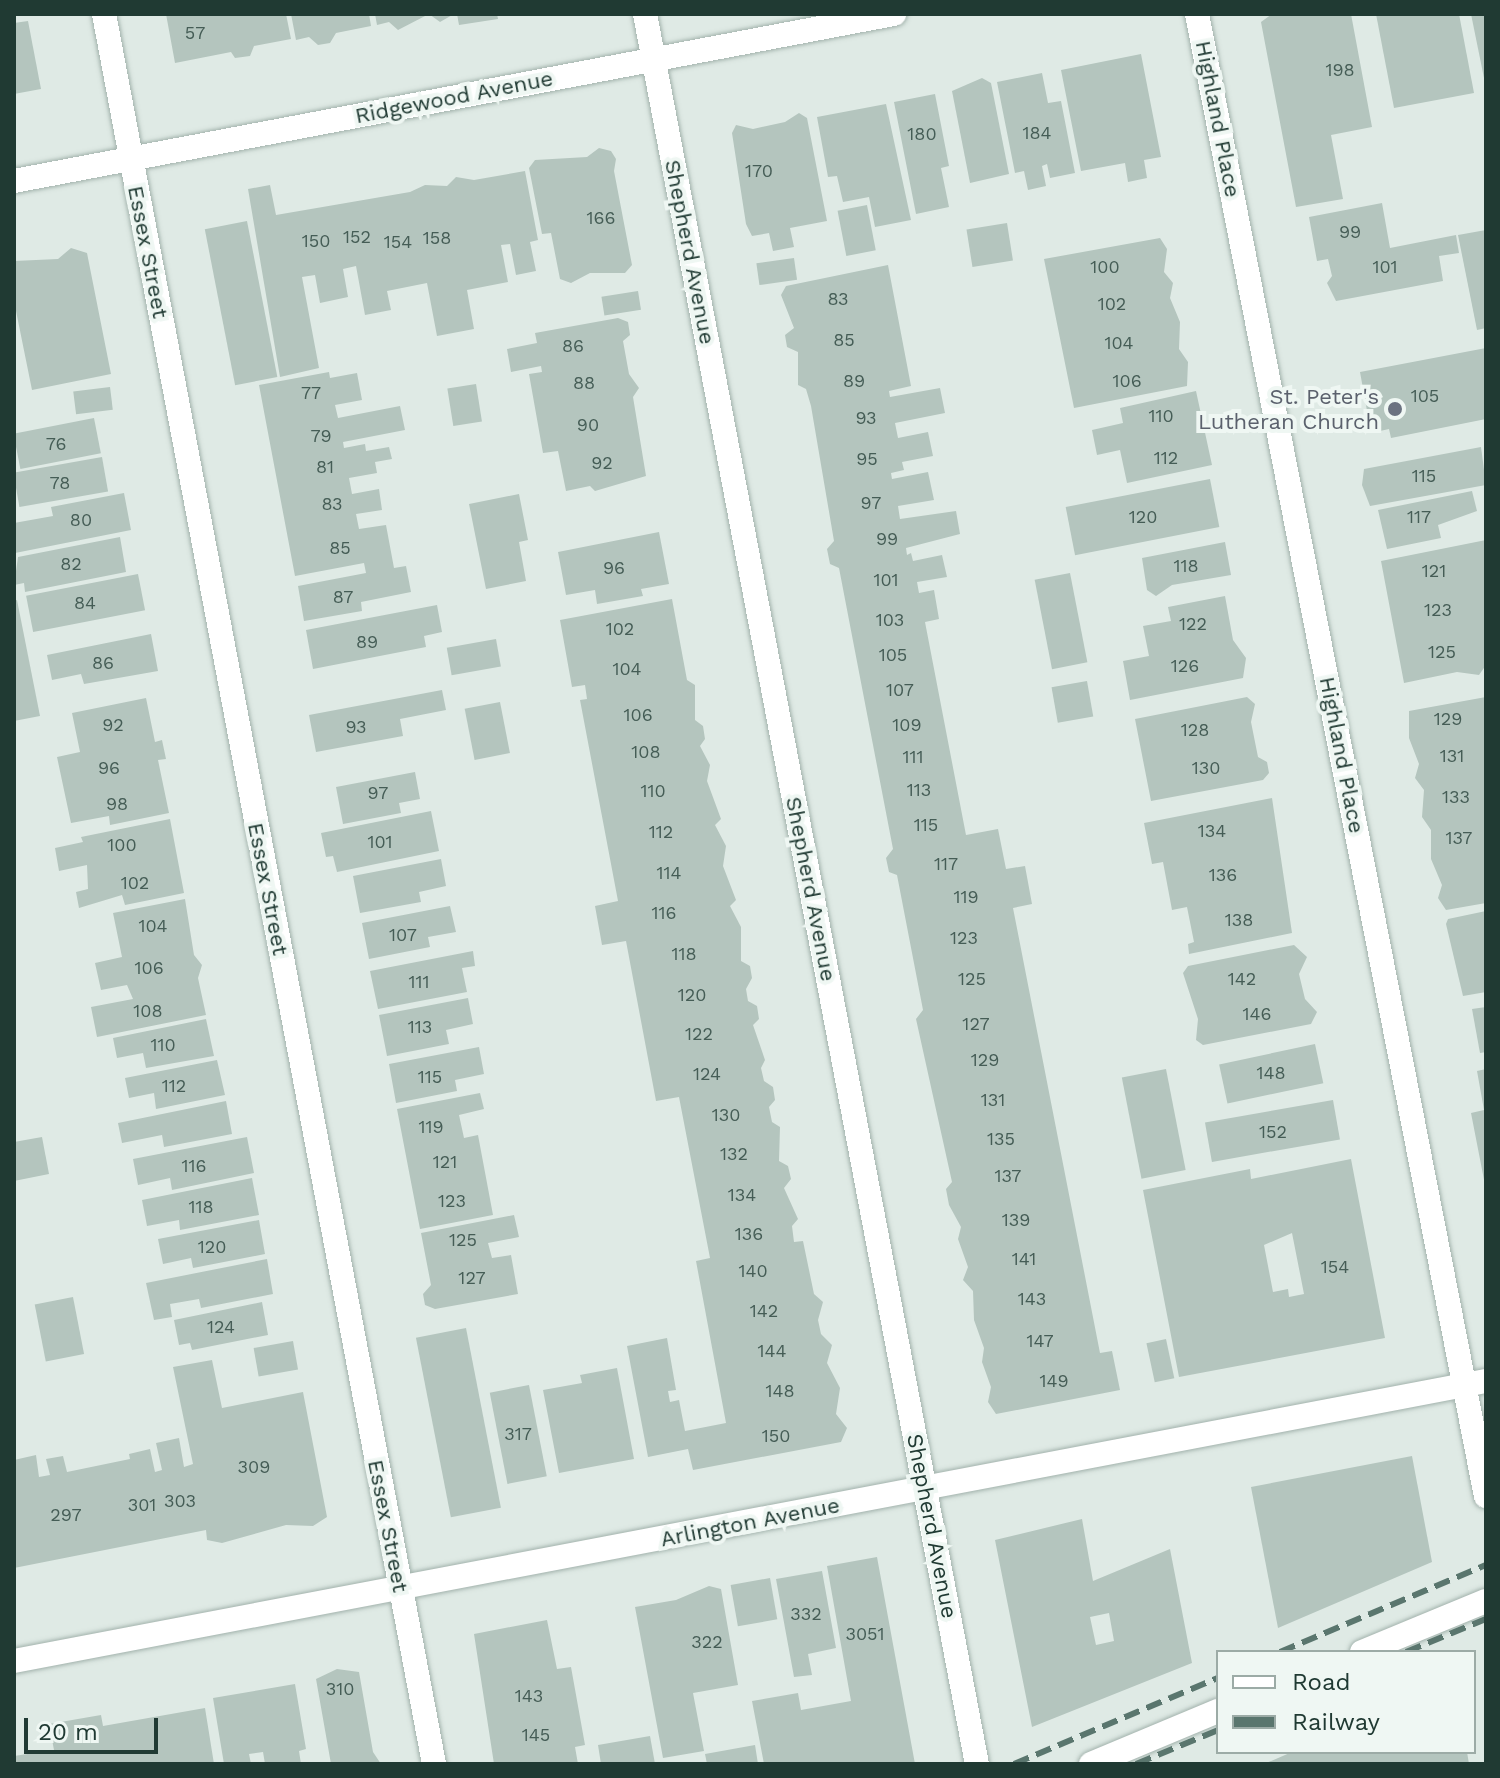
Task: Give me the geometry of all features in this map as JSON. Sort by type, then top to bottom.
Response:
[{"type":"street","name":"Essex Street","points":[[104,14],[434,1764]]},
{"type":"street","name":"Shepherd Avenue","points":[[645,14],[977,1764]]},
{"type":"street","name":"Ridgewood Avenue","points":[[14,181],[894,14]]},
{"type":"street","name":"Highland Place","points":[[1197,14],[1475,1383],[1486,1496]]},
{"type":"street","name":"Arlington Avenue","points":[[14,1661],[1475,1383]]},
{"type":"street","points":[[1367,1650],[1486,1601]]},
{"type":"street","points":[[1091,1764],[1216,1712]]},
{"type":"building","points":[[166,14],[286,14],[291,39],[254,46],[250,56],[235,58],[231,52],[175,63]]},
{"type":"building","points":[[291,14],[369,14],[371,26],[336,33],[330,43],[318,45],[309,37],[296,40]]},
{"type":"building","points":[[375,14],[427,15],[398,30],[389,22],[377,25]]},
{"type":"building","points":[[429,14],[454,14],[440,22]]},
{"type":"building","points":[[457,14],[497,14],[498,19],[459,25]]},
{"type":"building","points":[[1272,14],[1351,14],[1372,127],[1331,135],[1343,199],[1296,207],[1261,22]]},
{"type":"building","points":[[1376,14],[1459,14],[1474,93],[1394,108]]},
{"type":"building","points":[[1471,14],[1486,14],[1486,83],[1485,83]]},
{"type":"building","points":[[28,21],[41,89],[14,94],[14,23]]},
{"type":"building","points":[[1141,54],[1161,157],[1144,160],[1147,178],[1128,182],[1125,163],[1081,171],[1061,70]]},
{"type":"building","points":[[1042,73],[1048,103],[1061,101],[1075,173],[1050,178],[1047,164],[1042,166],[1046,186],[1028,190],[1024,171],[1015,173],[997,82]]},
{"type":"building","points":[[982,78],[991,83],[1009,174],[970,183],[952,91]]},
{"type":"building","points":[[935,94],[949,166],[941,168],[949,207],[916,214],[894,102]]},
{"type":"building","points":[[886,104],[911,220],[875,227],[869,197],[843,202],[837,176],[828,177],[817,117]]},
{"type":"building","points":[[799,113],[807,118],[827,221],[790,228],[794,247],[773,251],[769,233],[752,236],[746,224],[732,133],[736,125],[753,129],[785,122]]},
{"type":"building","points":[[599,148],[611,151],[616,159],[614,171],[632,265],[625,273],[590,273],[571,283],[560,279],[551,233],[542,234],[529,168],[535,160],[587,157]]},
{"type":"building","points":[[525,171],[538,240],[530,242],[536,271],[516,275],[510,244],[501,245],[508,282],[467,290],[474,329],[437,336],[427,283],[387,291],[391,310],[365,315],[356,266],[343,269],[348,297],[320,303],[315,275],[302,277],[319,368],[280,377],[248,189],[270,185],[276,215],[410,192],[425,185],[447,186],[456,177],[474,180]]},
{"type":"building","points":[[1382,203],[1390,248],[1456,235],[1459,253],[1439,256],[1443,281],[1336,301],[1327,283],[1332,276],[1328,259],[1317,261],[1309,217]]},
{"type":"building","points":[[867,205],[876,250],[846,256],[838,211]]},
{"type":"building","points":[[247,221],[277,377],[235,385],[205,229]]},
{"type":"building","points":[[1007,223],[1013,261],[972,267],[967,229]]},
{"type":"building","points":[[1486,230],[1486,328],[1477,330],[1458,235]]},
{"type":"building","points":[[1160,238],[1167,249],[1164,272],[1173,283],[1170,298],[1180,322],[1179,349],[1188,362],[1187,386],[1074,408],[1044,259]]},
{"type":"building","points":[[71,248],[87,253],[111,374],[32,390],[14,301],[14,261],[58,259]]},
{"type":"building","points":[[794,258],[797,280],[759,285],[756,263]]},
{"type":"building","points":[[888,265],[911,386],[889,391],[890,397],[940,388],[945,413],[895,423],[898,438],[928,432],[933,456],[902,462],[904,470],[891,473],[892,479],[928,472],[934,500],[898,506],[900,519],[956,511],[960,534],[906,548],[907,555],[911,553],[913,561],[942,555],[947,577],[917,582],[919,593],[934,590],[939,619],[925,622],[966,835],[998,829],[1006,869],[1025,866],[1032,904],[1013,908],[1100,1353],[1112,1351],[1120,1390],[996,1414],[988,1402],[991,1387],[982,1362],[984,1348],[974,1320],[973,1291],[963,1280],[968,1267],[958,1239],[961,1227],[949,1205],[946,1189],[952,1182],[916,1019],[923,1010],[897,875],[889,872],[886,858],[893,849],[839,568],[830,564],[827,549],[834,541],[811,406],[806,389],[798,385],[798,352],[787,347],[785,335],[794,328],[781,295],[786,286]]},
{"type":"building","points":[[638,291],[641,310],[604,316],[601,297]]},
{"type":"building","points":[[618,318],[628,322],[630,335],[623,341],[629,374],[639,388],[633,397],[646,476],[595,491],[590,486],[566,491],[558,451],[543,453],[529,374],[542,372],[541,366],[511,372],[507,349],[537,343],[535,333]]},
{"type":"building","points":[[1486,348],[1486,419],[1391,438],[1389,429],[1371,433],[1360,372]]},
{"type":"building","points":[[329,372],[330,378],[357,373],[362,400],[335,405],[338,418],[400,406],[405,430],[343,442],[344,448],[365,444],[366,451],[389,447],[392,459],[375,462],[377,473],[349,478],[352,494],[379,489],[382,510],[356,514],[359,529],[386,525],[394,568],[406,566],[411,592],[361,602],[362,611],[304,621],[298,586],[366,573],[364,563],[295,576],[259,385]]},
{"type":"building","points":[[476,384],[482,422],[453,426],[447,389]]},
{"type":"building","points":[[110,387],[113,410],[76,414],[73,392]]},
{"type":"building","points":[[1196,391],[1212,465],[1127,483],[1120,450],[1097,455],[1092,430],[1123,423],[1120,408]]},
{"type":"building","points":[[94,418],[101,453],[20,469],[14,434]]},
{"type":"building","points":[[1481,447],[1486,485],[1370,506],[1362,485],[1364,469]]},
{"type":"building","points":[[102,457],[108,491],[19,507],[14,473]]},
{"type":"building","points":[[1210,479],[1219,527],[1075,555],[1066,507]]},
{"type":"building","points":[[1472,491],[1477,511],[1438,525],[1441,538],[1387,549],[1378,510]]},
{"type":"building","points":[[124,493],[131,530],[15,553],[14,523],[53,516],[51,507]]},
{"type":"building","points":[[519,494],[528,540],[519,542],[526,581],[486,589],[469,504]]},
{"type":"building","points":[[659,532],[669,584],[641,589],[643,596],[597,604],[595,590],[566,595],[558,552]]},
{"type":"building","points":[[120,537],[126,572],[25,592],[24,583],[14,585],[18,557]]},
{"type":"building","points":[[1486,540],[1486,665],[1479,675],[1457,672],[1404,683],[1381,561]]},
{"type":"building","points":[[1225,542],[1231,575],[1172,585],[1156,596],[1147,590],[1142,558]]},
{"type":"building","points":[[1070,573],[1087,662],[1052,669],[1035,580]]},
{"type":"building","points":[[138,574],[145,610],[33,632],[26,596]]},
{"type":"building","points":[[1225,596],[1233,640],[1246,658],[1243,678],[1130,700],[1123,661],[1149,656],[1143,626],[1171,621],[1168,607]]},
{"type":"building","points":[[672,599],[687,680],[695,685],[695,720],[703,726],[705,739],[700,746],[710,765],[707,781],[721,819],[715,825],[726,846],[723,866],[736,900],[730,906],[741,927],[741,961],[750,966],[752,978],[746,989],[748,1001],[757,1006],[759,1019],[753,1025],[765,1060],[761,1068],[764,1081],[773,1087],[775,1100],[769,1107],[772,1122],[780,1127],[779,1161],[788,1166],[791,1179],[784,1188],[798,1219],[792,1226],[794,1242],[803,1241],[814,1294],[823,1302],[818,1320],[821,1334],[832,1345],[827,1363],[840,1388],[836,1414],[847,1428],[841,1442],[693,1470],[688,1449],[648,1457],[627,1346],[667,1338],[676,1390],[668,1391],[670,1402],[679,1400],[685,1431],[726,1423],[696,1261],[710,1258],[679,1097],[656,1101],[626,941],[602,945],[595,906],[618,901],[580,700],[587,699],[585,685],[572,687],[560,620]]},
{"type":"building","points":[[17,600],[40,716],[14,721],[14,601]]},
{"type":"building","points":[[437,605],[442,632],[424,636],[426,647],[313,669],[306,630]]},
{"type":"building","points":[[151,634],[158,671],[84,684],[81,674],[52,680],[47,655]]},
{"type":"building","points":[[496,639],[501,667],[452,675],[447,648]]},
{"type":"building","points":[[1087,681],[1093,716],[1058,723],[1052,687]]},
{"type":"building","points":[[442,690],[446,710],[400,719],[403,736],[316,752],[309,715]]},
{"type":"building","points":[[1247,697],[1255,704],[1251,722],[1258,757],[1267,762],[1269,773],[1263,780],[1151,801],[1135,719]]},
{"type":"building","points":[[1486,697],[1486,903],[1446,910],[1438,898],[1442,885],[1431,859],[1431,830],[1422,817],[1424,790],[1415,778],[1419,764],[1409,738],[1409,711]]},
{"type":"building","points":[[146,698],[155,742],[162,740],[166,759],[158,760],[169,813],[110,825],[109,816],[71,823],[57,757],[80,752],[72,713]]},
{"type":"building","points":[[500,702],[510,753],[475,760],[465,709]]},
{"type":"building","points":[[415,772],[420,799],[399,803],[401,813],[343,824],[336,787]]},
{"type":"building","points":[[1272,798],[1292,933],[1189,954],[1188,944],[1194,942],[1187,907],[1172,910],[1163,862],[1152,864],[1144,823]]},
{"type":"building","points":[[431,811],[439,851],[337,872],[333,856],[326,857],[321,833]]},
{"type":"building","points":[[170,819],[184,893],[125,905],[122,895],[79,908],[76,892],[88,889],[87,865],[59,871],[55,848],[83,842],[81,837]]},
{"type":"building","points":[[441,859],[446,886],[419,892],[421,902],[360,913],[353,876]]},
{"type":"building","points":[[185,899],[194,955],[202,965],[198,978],[206,1015],[97,1037],[91,1007],[133,999],[127,985],[101,990],[95,963],[122,957],[113,913]]},
{"type":"building","points":[[450,906],[456,932],[428,937],[430,947],[369,959],[362,923]]},
{"type":"building","points":[[1486,911],[1486,992],[1463,996],[1446,924],[1448,919]]},
{"type":"building","points":[[1294,945],[1307,957],[1299,974],[1305,999],[1317,1012],[1311,1024],[1203,1045],[1196,1040],[1198,1019],[1183,973],[1188,966]]},
{"type":"building","points":[[473,951],[475,966],[462,968],[467,992],[378,1009],[370,971]]},
{"type":"building","points":[[468,998],[473,1024],[446,1030],[449,1044],[387,1056],[379,1015]]},
{"type":"building","points":[[1486,1007],[1486,1052],[1480,1053],[1472,1009]]},
{"type":"building","points":[[206,1019],[214,1056],[146,1068],[143,1053],[117,1058],[113,1038]]},
{"type":"building","points":[[1315,1044],[1323,1083],[1227,1104],[1219,1064]]},
{"type":"building","points":[[479,1047],[484,1074],[455,1080],[457,1091],[396,1103],[389,1064]]},
{"type":"building","points":[[217,1060],[225,1095],[156,1109],[154,1093],[129,1098],[125,1078]]},
{"type":"building","points":[[1166,1069],[1186,1170],[1141,1179],[1122,1078]]},
{"type":"building","points":[[1486,1069],[1485,1185],[1471,1113],[1484,1110],[1477,1071]]},
{"type":"building","points":[[480,1093],[484,1109],[459,1115],[464,1138],[478,1135],[493,1215],[420,1229],[397,1109]]},
{"type":"building","points":[[1333,1100],[1340,1139],[1212,1162],[1205,1123]]},
{"type":"building","points":[[226,1101],[232,1134],[164,1147],[162,1135],[122,1143],[118,1123]]},
{"type":"building","points":[[42,1137],[49,1174],[14,1181],[14,1142]]},
{"type":"building","points":[[247,1137],[254,1173],[172,1190],[170,1178],[138,1185],[133,1159]]},
{"type":"building","points":[[1351,1159],[1385,1338],[1179,1377],[1143,1190],[1250,1169],[1251,1179]],"holes":[[[1292,1233],[1304,1294],[1289,1297],[1288,1289],[1273,1292],[1264,1245]]]},
{"type":"building","points":[[252,1178],[259,1215],[180,1230],[179,1220],[147,1226],[142,1200]]},
{"type":"building","points":[[514,1215],[519,1237],[488,1243],[492,1258],[511,1255],[518,1294],[435,1309],[425,1305],[423,1294],[431,1285],[421,1233]]},
{"type":"building","points":[[259,1220],[265,1254],[193,1268],[191,1258],[163,1264],[158,1239]]},
{"type":"building","points":[[267,1259],[273,1294],[201,1308],[199,1299],[170,1304],[172,1317],[154,1320],[146,1283]]},
{"type":"building","points":[[73,1297],[84,1354],[46,1361],[35,1304]]},
{"type":"building","points":[[262,1302],[268,1335],[192,1350],[190,1343],[179,1345],[174,1320]]},
{"type":"building","points":[[466,1328],[501,1508],[451,1517],[416,1338]]},
{"type":"building","points":[[1166,1339],[1174,1378],[1155,1382],[1146,1343]]},
{"type":"building","points":[[293,1341],[298,1370],[259,1377],[254,1348]]},
{"type":"building","points":[[212,1360],[222,1408],[303,1392],[327,1517],[313,1526],[286,1525],[222,1543],[207,1540],[206,1530],[14,1568],[14,1460],[36,1455],[39,1477],[50,1475],[46,1459],[63,1456],[67,1472],[130,1459],[129,1454],[150,1449],[155,1472],[162,1470],[156,1443],[179,1438],[184,1467],[193,1464],[173,1367]]},
{"type":"building","points":[[617,1368],[634,1459],[559,1473],[543,1390],[582,1383],[580,1375]]},
{"type":"building","points":[[529,1385],[547,1476],[507,1484],[490,1393]]},
{"type":"building","points":[[1412,1456],[1432,1562],[1278,1628],[1251,1487]]},
{"type":"building","points":[[1082,1519],[1093,1581],[1170,1549],[1192,1663],[1032,1727],[995,1540]],"holes":[[[1109,1613],[1114,1641],[1096,1645],[1090,1617]]]},
{"type":"building","points":[[877,1557],[915,1764],[764,1764],[752,1701],[798,1693],[801,1710],[851,1701],[827,1566]]},
{"type":"building","points":[[822,1571],[836,1648],[808,1654],[812,1675],[794,1677],[776,1579]]},
{"type":"building","points":[[770,1578],[777,1619],[738,1626],[731,1585]]},
{"type":"building","points":[[709,1586],[721,1589],[738,1685],[693,1693],[704,1751],[663,1758],[635,1607],[676,1600]]},
{"type":"building","points":[[547,1620],[557,1669],[571,1667],[585,1745],[575,1747],[578,1764],[494,1764],[474,1634]]},
{"type":"building","points":[[337,1669],[359,1672],[373,1752],[381,1764],[331,1764],[316,1679]]},
{"type":"building","points":[[295,1684],[306,1749],[299,1751],[301,1764],[265,1764],[263,1752],[249,1754],[251,1764],[224,1764],[213,1698]]},
{"type":"building","points":[[205,1708],[214,1764],[14,1764],[14,1756],[54,1750],[49,1724],[101,1715],[103,1726]]},
{"type":"building","points":[[650,1736],[655,1764],[601,1764],[598,1745]]},
{"type":"building","points":[[755,1745],[758,1764],[707,1764],[705,1754]]},
{"type":"building","points":[[1287,1754],[1467,1754],[1469,1764],[1264,1764]]},
{"type":"railway","points":[[1285,1650],[1486,1565]]},
{"type":"railway","points":[[1411,1650],[1486,1619]]},
{"type":"railway","points":[[1014,1764],[1216,1679]]},
{"type":"railway","points":[[1136,1764],[1216,1731]]},
{"type":"place","name":"St. Peter's Lutheran Church","points":[[1395,409]]}]
